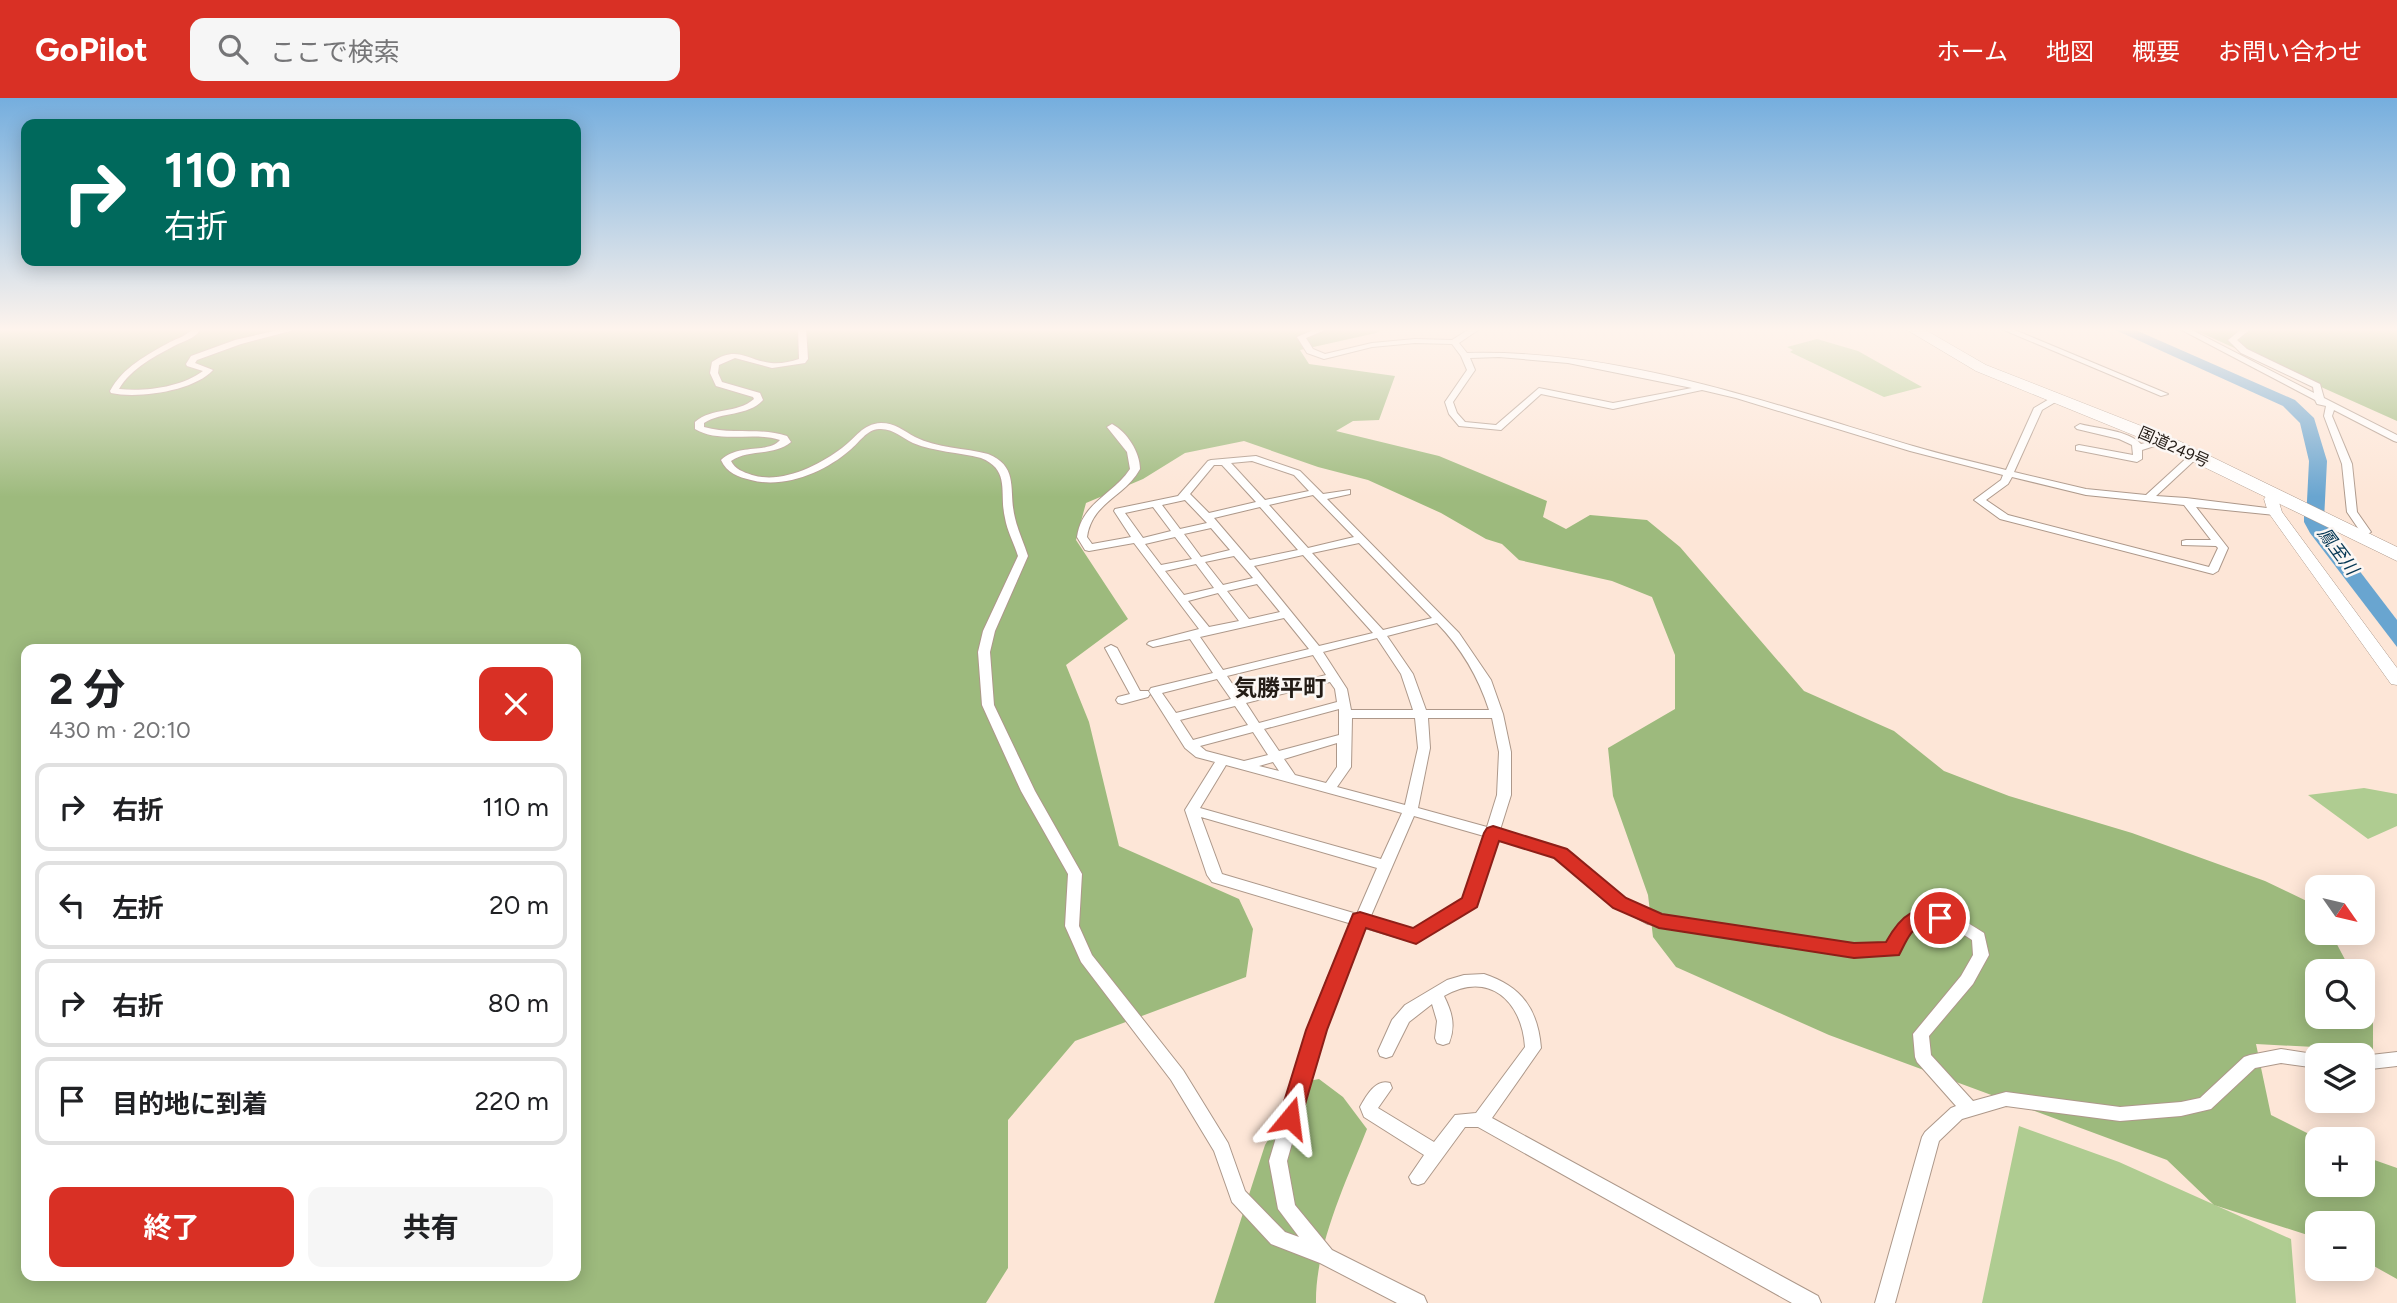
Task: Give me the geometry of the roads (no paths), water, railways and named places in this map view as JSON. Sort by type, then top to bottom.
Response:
[{"type":"highway","name":"国道249号","points":[[2022,384],[2165,441],[2278,501],[2396,553]]},
{"type":"street","points":[[119,384],[114,391],[124,394],[175,384]]},
{"type":"street","points":[[720,384],[757,395],[759,400],[742,410],[723,410],[710,414],[699,422],[701,429],[728,434],[771,433],[784,438],[786,442],[774,449],[740,452],[726,460],[736,472],[759,480],[782,478],[814,467],[846,449],[865,430],[880,426],[896,427],[918,442],[977,455],[998,463],[1005,473],[1010,519],[1023,556],[989,631],[984,652],[988,705],[1028,791],[1075,874],[1072,926],[1086,958],[1177,1075],[1222,1148],[1238,1196],[1278,1238],[1326,1257],[1417,1303]]},
{"type":"street","points":[[1461,384],[1449,402],[1458,422],[1493,428],[1504,425],[1533,393],[1539,391],[1614,406],[1702,388]]},
{"type":"street","points":[[1685,384],[2007,475],[2086,492],[2186,501],[2278,501],[2397,680]]},
{"type":"street","points":[[2140,384],[2164,394]]},
{"type":"street","points":[[2288,384],[2397,439]]},
{"type":"street","points":[[2313,384],[2320,401]]},
{"type":"street","points":[[2056,398],[2038,408],[2005,482],[1979,500],[2004,517],[2213,571],[2223,548],[2186,501]]},
{"type":"street","points":[[2330,407],[2328,416],[2347,464],[2352,512],[2366,532],[2357,535]]},
{"type":"street","points":[[1112,426],[1127,443],[1136,466],[1134,474],[1115,488],[1085,520],[1082,537],[1089,548],[1176,532],[1264,504],[1347,492]]},
{"type":"street","points":[[2079,447],[2137,459],[2136,443],[2080,427]]},
{"type":"street","points":[[2138,448],[2165,441]]},
{"type":"street","points":[[2150,497],[2195,455]]},
{"type":"street","points":[[1206,632],[1158,569],[1119,511],[1181,498],[1207,465],[1224,461],[1253,458],[1294,472],[1438,618],[1473,660],[1485,680],[1497,714],[1504,752],[1504,784],[1493,833],[1470,902],[1416,937],[1217,878],[1213,875],[1192,810],[1223,760]]},
{"type":"street","points":[[1224,461],[1380,634],[1407,674],[1421,714],[1421,770],[1409,812],[1360,919],[1316,1030],[1278,1161],[1287,1209],[1326,1257]]},
{"type":"street","points":[[1185,494],[1211,520],[1247,564],[1317,650],[1334,677],[1345,709],[1344,767],[1328,790]]},
{"type":"street","points":[[1155,503],[1246,623]]},
{"type":"street","points":[[1247,564],[1361,539]]},
{"type":"street","points":[[2186,543],[2219,543]]},
{"type":"street","points":[[1158,569],[1237,552]]},
{"type":"street","points":[[1181,599],[1259,580]]},
{"type":"street","points":[[1122,700],[1380,634],[1453,612]]},
{"type":"street","points":[[1153,644],[1287,614]]},
{"type":"street","points":[[1193,635],[1291,779]]},
{"type":"street","points":[[1111,648],[1137,696]]},
{"type":"street","points":[[1172,718],[1334,677]]},
{"type":"street","points":[[1155,691],[1190,745],[1201,754],[1560,853],[1619,903],[1659,921],[1854,950],[1892,949],[1905,926],[1918,917],[1940,918],[1963,926],[1979,937],[1981,955],[1967,980],[1921,1034],[1923,1057],[1970,1109]]},
{"type":"street","points":[[1190,745],[1256,727],[1345,709],[1421,714],[1497,714]]},
{"type":"street","points":[[1243,766],[1345,740]]},
{"type":"street","points":[[1192,810],[1385,865]]},
{"type":"street","points":[[1387,1051],[1404,1014],[1435,994],[1469,980],[1488,983],[1518,1001],[1530,1021],[1533,1048],[1480,1120]]},
{"type":"street","points":[[1435,994],[1444,1014],[1446,1029],[1443,1038]]},
{"type":"street","points":[[1885,1303],[1931,1137],[1957,1112],[2006,1099],[2120,1114],[2181,1109],[2205,1104],[2249,1062],[2281,1056],[2305,1059]]},
{"type":"street","points":[[2375,1062],[2397,1059]]},
{"type":"street","points":[[1384,1088],[1369,1107],[1370,1112],[1436,1153]]},
{"type":"street","points":[[1419,1177],[1461,1121],[1480,1120],[1799,1300]]},
{"type":"water","points":[[2304,515],[2326,527],[2397,620],[2397,647],[2310,533],[2304,522]]},
{"type":"waterway","name":"鳳至川","points":[[2246,384],[2289,403],[2308,422],[2318,461],[2315,521],[2325,533]]},
{"type":"district","name":"気勝平町","points":[[1280,688]]}]
